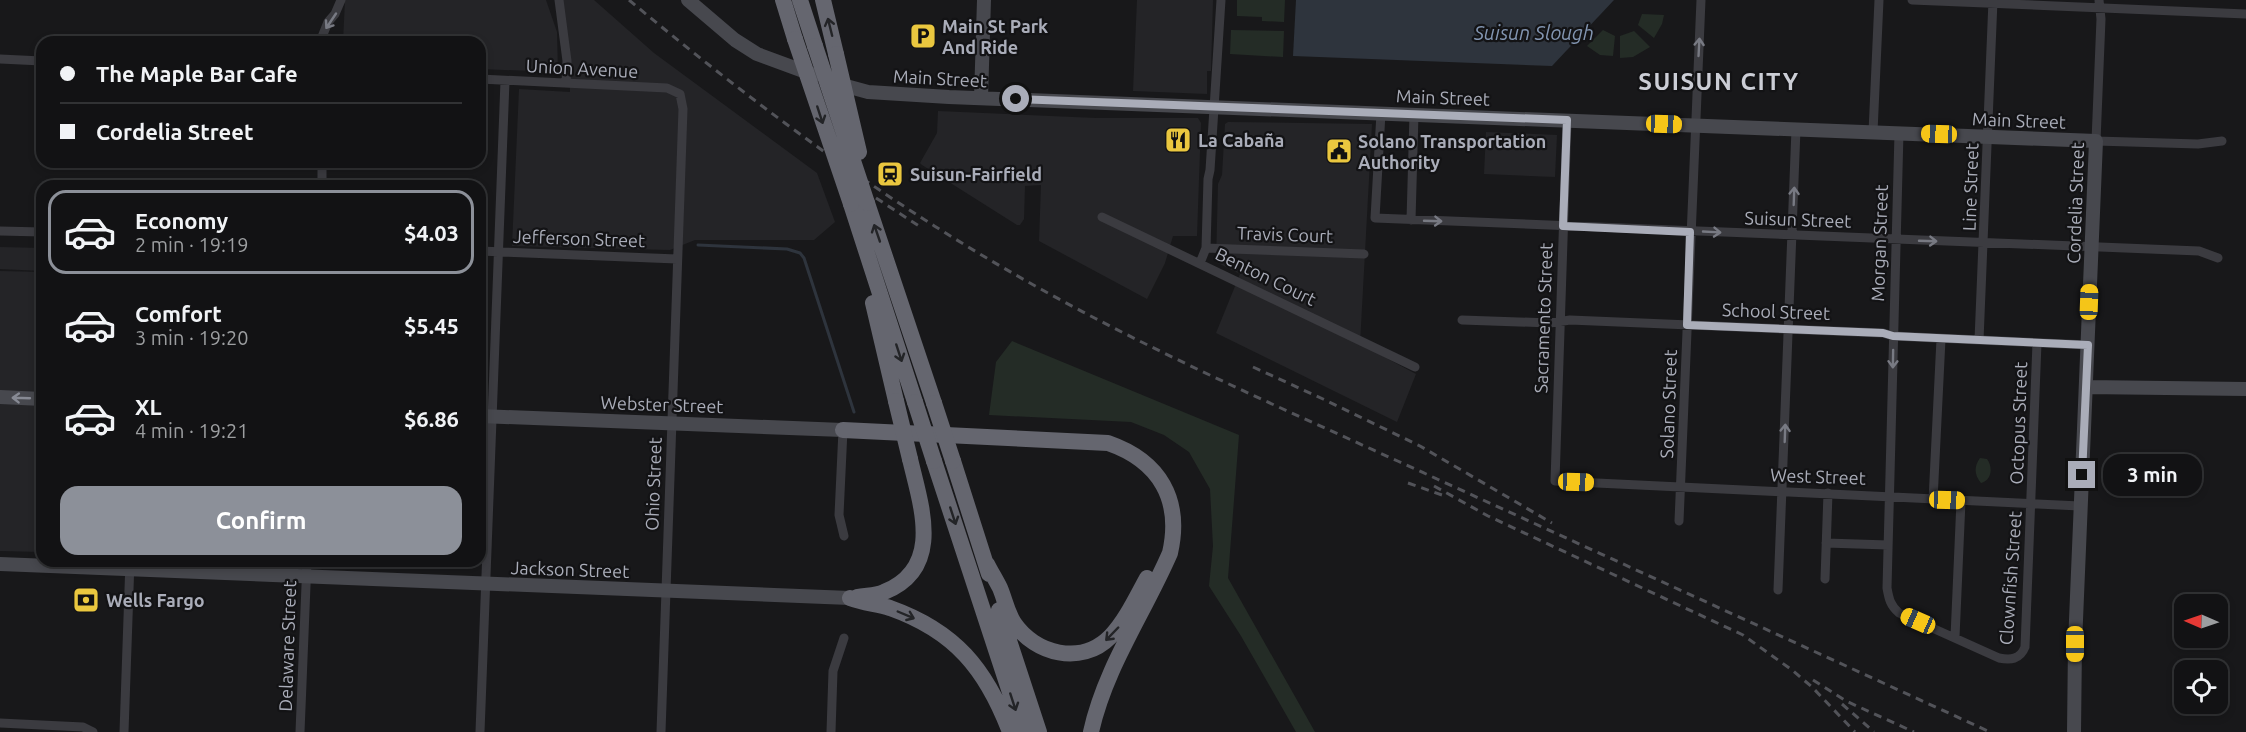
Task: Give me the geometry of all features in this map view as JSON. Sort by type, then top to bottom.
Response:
[{"type":"highway","points":[[783,0],[795,39],[859,204],[888,264],[987,564],[993,591],[1039,732]]},
{"type":"highway","points":[[800,0],[859,204],[865,256],[925,528],[924,545],[919,561],[911,573],[885,592],[850,598]]},
{"type":"highway","points":[[824,0],[863,168],[859,204]]},
{"type":"highway","points":[[865,256],[1023,732]]},
{"type":"highway","points":[[843,430],[1090,440],[1120,447],[1157,473],[1168,494],[1173,512],[1174,536],[1170,553],[1102,696],[1091,732]]},
{"type":"highway","points":[[987,564],[1000,589],[1012,621],[1024,636],[1041,648],[1057,653],[1076,654],[1092,649],[1108,639],[1122,623],[1154,567],[1162,547],[1165,533],[1164,505],[1148,467]]},
{"type":"highway","points":[[850,598],[909,615],[948,639],[968,658],[989,685],[1010,732]]},
{"type":"main road","name":"Main Street","points":[[688,0],[735,40],[757,54],[868,92],[2096,141]]},
{"type":"main road","points":[[981,98],[984,0]]},
{"type":"main road","name":"Cordelia Street","points":[[2074,732],[2080,506],[2096,141]]},
{"type":"main road","points":[[2086,387],[2246,389]]},
{"type":"main road","points":[[0,397],[36,399]]},
{"type":"main road","name":"Webster Street","points":[[486,416],[843,430]]},
{"type":"main road","name":"Jackson Street","points":[[0,564],[36,564]]},
{"type":"main road","name":"Jackson Street","points":[[162,567],[306,576],[850,598]]},
{"type":"street","points":[[323,36],[328,22],[336,14],[341,0]]},
{"type":"street","points":[[559,0],[567,61],[566,83]]},
{"type":"street","points":[[1200,263],[1206,248],[1208,179],[1221,0]]},
{"type":"street","name":"Solano Street","points":[[1679,521],[1701,0]]},
{"type":"street","points":[[1873,132],[1879,0]]},
{"type":"street","points":[[1912,0],[2099,4],[2246,14]]},
{"type":"street","name":"Line Street","points":[[1979,340],[1993,2]]},
{"type":"street","name":"Cordelia Street","points":[[2096,141],[2101,20],[2099,4]]},
{"type":"street","points":[[0,59],[36,61]]},
{"type":"street","name":"Union Avenue","points":[[486,79],[667,88],[680,94]]},
{"type":"street","points":[[480,732],[486,584],[486,416],[498,252],[505,81]]},
{"type":"street","name":"Ohio Street","points":[[661,732],[683,109],[680,94]]},
{"type":"street","name":"Suisun Street","points":[[1381,113],[1375,218],[2199,251],[2218,258]]},
{"type":"street","points":[[1411,220],[1414,114]]},
{"type":"street","name":"Sacramento Street","points":[[1555,481],[1567,120]]},
{"type":"street","points":[[1778,590],[1796,129]]},
{"type":"street","name":"Morgan Street","points":[[1899,133],[1887,588],[1891,606],[1899,613],[1955,638]]},
{"type":"street","name":"Main Street","points":[[2096,141],[2199,144],[2222,141]]},
{"type":"street","name":"Benton Court","points":[[1102,217],[1415,366]]},
{"type":"street","points":[[0,231],[36,232]]},
{"type":"street","name":"Travis Court","points":[[1206,248],[1364,254]]},
{"type":"street","name":"Jefferson Street","points":[[486,251],[677,259]]},
{"type":"street","name":"School Street","points":[[1462,320],[1560,322],[1570,320],[1883,333],[1893,336],[1941,339],[2088,345]]},
{"type":"street","points":[[1934,500],[1941,339]]},
{"type":"street","name":"Octopus Street","points":[[2032,504],[2037,343]]},
{"type":"street","points":[[843,430],[839,515],[844,536]]},
{"type":"street","name":"West Street","points":[[1555,481],[2080,506]]},
{"type":"street","points":[[1825,579],[1828,493]]},
{"type":"street","points":[[1955,638],[1961,501]]},
{"type":"street","name":"Clownfish Street","points":[[1955,638],[1998,658],[2011,660],[2023,654],[2032,504]]},
{"type":"street","points":[[1826,543],[1888,545]]},
{"type":"street","points":[[124,732],[130,567]]},
{"type":"street","name":"Delaware Street","points":[[300,732],[307,567]]},
{"type":"street","points":[[831,732],[833,671],[844,638]]},
{"type":"street","points":[[0,723],[83,727],[93,732]]},
{"type":"shaded area","points":[[345,0],[546,0],[557,32],[558,72],[486,69],[486,36],[343,36]]},
{"type":"shaded area","points":[[559,0],[594,0],[654,53],[817,173],[835,222],[814,240],[695,240],[670,250],[512,246],[519,89],[570,92],[569,59]]},
{"type":"shaded area","points":[[1137,0],[1213,0],[1211,71],[1207,71],[1207,94],[1133,91]]},
{"type":"shaded area","points":[[1237,0],[1285,0],[1284,22],[1262,21],[1262,17],[1237,16]]},
{"type":"shaded area","points":[[1642,14],[1664,15],[1654,38],[1638,25]]},
{"type":"shaded area","points":[[1231,30],[1284,31],[1283,57],[1230,54]]},
{"type":"shaded area","points":[[1603,30],[1615,36],[1613,56],[1600,55],[1587,46]]},
{"type":"shaded area","points":[[1634,31],[1650,47],[1633,57],[1620,58],[1620,36]]},
{"type":"shaded area","points":[[938,111],[1096,118],[1198,118],[1201,123],[1197,236],[1173,236],[1165,263],[1147,299],[1039,241],[1041,185],[1025,186],[1024,219],[1020,225],[1017,225],[922,165],[920,163],[937,133]]},
{"type":"shaded area","points":[[1228,122],[1372,124],[1360,344],[1416,374],[1397,422],[1216,333],[1240,274],[1216,262],[1218,184],[1222,175],[1225,124]]},
{"type":"shaded area","points":[[1486,132],[1557,135],[1555,177],[1484,174]]},
{"type":"shaded area","points":[[0,247],[36,248],[36,271],[0,269]]},
{"type":"shaded area","points":[[0,271],[36,272],[36,552],[0,551]]},
{"type":"shaded area","points":[[1012,341],[1239,435],[1228,578],[1315,732],[1296,732],[1241,636],[1209,586],[1213,546],[1210,489],[1189,452],[1164,435],[1131,422],[989,415],[996,362]]},
{"type":"shaded area","points":[[1980,458],[1987,459],[1991,469],[1987,479],[1981,483],[1976,470]]},
{"type":"water","name":"Suisun Slough","points":[[1296,0],[1614,0],[1552,66],[1293,56]]},
{"type":"waterway","points":[[698,245],[787,249],[800,253],[804,258],[854,412]]},
{"type":"railway","points":[[629,0],[823,151],[925,220],[1079,310],[1231,385],[1990,732]]},
{"type":"railway","points":[[876,198],[919,226]]},
{"type":"railway","points":[[1253,367],[1420,446],[1552,523]]},
{"type":"railway","points":[[1408,483],[1442,495]]},
{"type":"railway","points":[[1434,486],[1488,516],[1743,635],[1812,687],[1855,732]]},
{"type":"railway","points":[[1813,680],[1846,701],[1914,732]]},
{"type":"railway","points":[[1842,704],[1874,732]]},
{"type":"place","name":"Main St Park And Ride","points":[[923,36]]},
{"type":"place","name":"La Cabaña","points":[[1178,140]]},
{"type":"place","name":"Solano Transportation Authority","points":[[1339,151]]},
{"type":"place","name":"Suisun-Fairfield","points":[[890,174]]},
{"type":"place","name":"Wells Fargo","points":[[86,600]]},
{"type":"district","name":"SUISUN CITY","points":[[1719,81]]},
{"type":"route","points":[[1016,99],[1567,120],[1563,226],[1690,232],[1687,325],[2088,345],[2082,475]]}]
